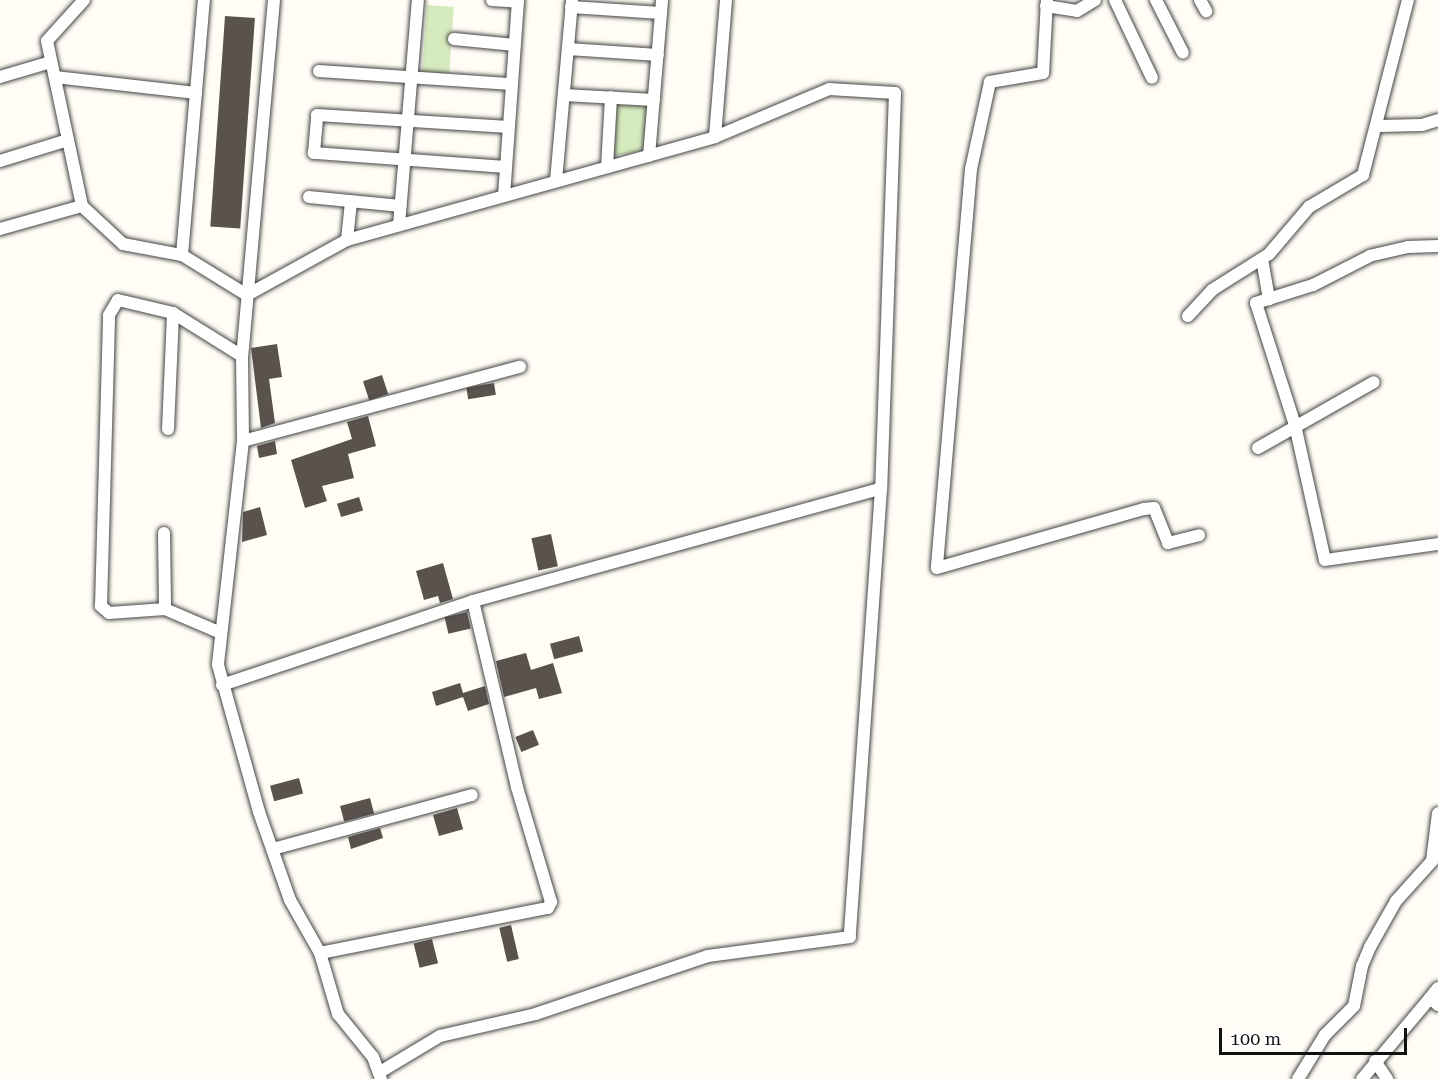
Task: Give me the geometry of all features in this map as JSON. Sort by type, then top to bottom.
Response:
[{"type":"street","points":[[84,0],[47,41],[82,206],[123,243],[182,255],[247,295]]},
{"type":"street","points":[[182,255],[204,0]]},
{"type":"street","points":[[247,295],[347,240],[715,137],[829,89],[895,93],[881,489],[850,937],[708,956],[536,1014],[440,1036],[381,1075],[338,1014],[320,953],[290,900],[222,685],[218,665],[243,441],[242,356],[247,295],[274,0]]},
{"type":"street","points":[[399,225],[418,0]]},
{"type":"street","points":[[492,0],[518,1],[504,196]]},
{"type":"street","points":[[649,156],[662,0]]},
{"type":"street","points":[[715,137],[726,0]]},
{"type":"street","points":[[1095,0],[1077,10],[1046,3],[1043,73],[990,82],[971,169],[937,567],[1144,509],[1154,508],[1168,543],[1199,535]]},
{"type":"street","points":[[1115,0],[1152,78]]},
{"type":"street","points":[[1156,0],[1183,53]]},
{"type":"street","points":[[1188,316],[1212,290],[1262,259],[1309,207],[1363,175],[1379,126],[1408,0]]},
{"type":"street","points":[[556,182],[572,4],[661,13]]},
{"type":"street","points":[[454,39],[515,45]]},
{"type":"street","points":[[568,49],[658,56]]},
{"type":"street","points":[[0,77],[51,62]]},
{"type":"street","points":[[320,71],[512,84]]},
{"type":"street","points":[[54,77],[196,93]]},
{"type":"street","points":[[564,95],[654,100]]},
{"type":"street","points":[[607,167],[611,98]]},
{"type":"street","points":[[506,167],[314,153],[316,115],[509,127]]},
{"type":"street","points":[[1379,126],[1422,125],[1438,120]]},
{"type":"street","points":[[0,161],[68,140]]},
{"type":"street","points":[[309,196],[401,206]]},
{"type":"street","points":[[347,240],[351,201]]},
{"type":"street","points":[[0,229],[82,206]]},
{"type":"street","points":[[1438,246],[1408,247],[1370,256],[1313,285],[1256,303],[1295,425],[1325,560],[1438,544]]},
{"type":"street","points":[[1262,259],[1269,299]]},
{"type":"street","points":[[221,633],[165,609],[109,613],[101,606],[105,352],[109,315],[118,300],[173,313],[242,356]]},
{"type":"street","points":[[168,429],[173,313]]},
{"type":"street","points":[[243,441],[520,367]]},
{"type":"street","points":[[1258,448],[1374,382]]},
{"type":"street","points":[[222,685],[473,601],[881,489]]},
{"type":"street","points":[[164,533],[165,609]]},
{"type":"street","points":[[320,953],[548,908],[551,902],[517,787],[473,601]]},
{"type":"street","points":[[273,849],[471,795]]},
{"type":"street","points":[[1298,1079],[1325,1035],[1354,1006],[1362,966],[1396,901],[1432,861],[1438,813]]},
{"type":"street","points":[[1362,1079],[1435,997]]},
{"type":"street","points":[[1376,1061],[1387,1079]]},
{"type":"green space","points":[[427,5],[454,7],[449,75],[422,73]]},
{"type":"green space","points":[[616,105],[650,106],[645,150],[612,156]]},
{"type":"building","points":[[225,16],[255,18],[240,229],[210,226]]},
{"type":"building","points":[[277,344],[282,377],[269,379],[275,423],[261,428],[251,348]]},
{"type":"building","points":[[382,375],[388,394],[369,400],[363,381]]},
{"type":"building","points":[[494,383],[496,395],[468,399],[466,387]]},
{"type":"building","points":[[368,416],[376,446],[348,454],[354,478],[322,486],[327,501],[305,508],[291,460],[352,439],[347,422]]},
{"type":"building","points":[[275,441],[277,454],[259,458],[257,446]]},
{"type":"building","points":[[359,497],[363,510],[341,517],[337,504]]},
{"type":"building","points":[[260,507],[267,535],[242,542],[243,512]]},
{"type":"building","points":[[551,534],[558,566],[538,570],[531,538]]},
{"type":"building","points":[[443,563],[453,599],[440,603],[438,596],[424,600],[416,571]]},
{"type":"building","points":[[467,612],[471,629],[448,634],[445,617]]},
{"type":"building","points":[[579,636],[583,651],[554,659],[550,644]]},
{"type":"building","points":[[526,653],[531,670],[553,663],[562,693],[539,699],[536,688],[504,697],[496,661]]},
{"type":"building","points":[[460,683],[463,693],[485,686],[489,704],[468,711],[463,697],[436,706],[432,692]]},
{"type":"building","points":[[533,730],[539,745],[521,752],[515,737]]},
{"type":"building","points":[[299,778],[303,793],[274,801],[270,786]]},
{"type":"building","points":[[370,798],[374,813],[344,821],[340,806]]},
{"type":"building","points":[[457,808],[463,829],[439,836],[433,815]]},
{"type":"building","points":[[380,828],[383,838],[351,849],[348,837]]},
{"type":"building","points":[[511,925],[519,959],[507,962],[499,928]]},
{"type":"building","points":[[432,939],[438,963],[420,968],[414,944]]}]
